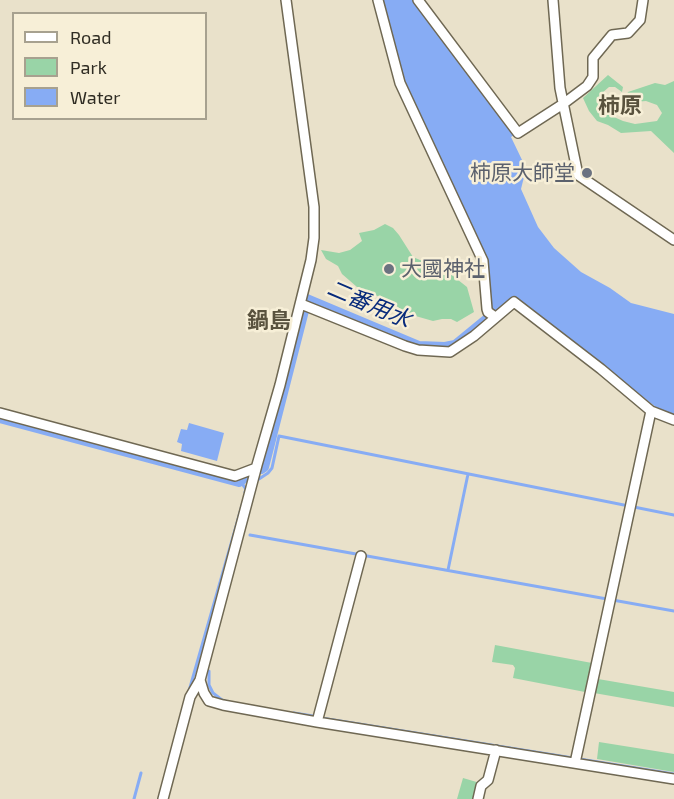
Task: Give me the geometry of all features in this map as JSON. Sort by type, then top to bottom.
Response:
[{"type":"street","points":[[163,799],[190,697],[200,680],[256,468],[305,306],[315,220],[286,0]]},
{"type":"street","points":[[378,0],[400,83],[483,261],[492,315]]},
{"type":"street","points":[[418,0],[518,133],[587,86],[593,77],[593,58],[612,36],[628,33],[640,20],[643,0]]},
{"type":"street","points":[[553,0],[563,104],[578,175],[674,240]]},
{"type":"street","points":[[305,306],[405,346],[418,350],[450,352],[474,336],[492,315],[514,302],[651,411],[674,420]]},
{"type":"street","points":[[576,759],[651,411]]},
{"type":"street","points":[[0,413],[235,476],[256,468]]},
{"type":"street","points":[[316,722],[361,556]]},
{"type":"street","points":[[200,680],[209,701],[248,710],[496,750],[576,759],[674,779]]},
{"type":"street","points":[[478,799],[482,786],[488,780],[496,750]]},
{"type":"green space","points":[[608,75],[623,87],[622,92],[615,87],[609,87],[601,94],[603,104],[614,117],[635,124],[657,121],[662,113],[657,105],[646,101],[634,102],[626,96],[628,92],[655,83],[665,85],[674,81],[674,153],[651,131],[621,133],[597,121],[583,98]]},
{"type":"green space","points":[[385,224],[399,235],[413,257],[448,272],[467,287],[474,312],[457,322],[451,319],[433,321],[405,313],[393,303],[357,287],[342,274],[338,266],[326,259],[321,250],[339,253],[350,250],[362,241],[359,233],[374,230]]},
{"type":"green space","points":[[495,645],[592,663],[585,692],[513,678],[515,668],[513,665],[492,662]]},
{"type":"green space","points":[[598,679],[674,692],[674,707],[594,693]]},
{"type":"green space","points":[[599,742],[674,754],[674,772],[597,759]]},
{"type":"green space","points":[[463,778],[480,783],[475,799],[457,799]]},
{"type":"water","points":[[381,0],[414,0],[514,135],[511,137],[523,162],[525,173],[521,189],[538,227],[554,248],[581,272],[631,303],[674,314],[674,415],[657,408],[514,298],[496,311],[491,307],[485,256],[405,84]]},
{"type":"water","points":[[189,423],[224,433],[217,461],[181,451],[182,444],[177,442],[181,429],[187,430]]},
{"type":"waterway","name":"二番用水","points":[[261,469],[264,467],[307,299],[419,346],[445,347],[455,345],[488,318],[500,297]]},
{"type":"waterway","name":"二番用水","points":[[0,418],[239,482],[243,479]]},
{"type":"waterway","points":[[259,479],[272,468],[279,436],[674,515]]},
{"type":"waterway","points":[[448,570],[468,474]]},
{"type":"waterway","points":[[240,481],[246,489],[245,492]]},
{"type":"waterway","points":[[189,691],[243,502]]},
{"type":"waterway","points":[[250,535],[674,611]]},
{"type":"waterway","points":[[209,671],[209,685],[213,693],[228,702]]},
{"type":"waterway","points":[[294,713],[313,716]]},
{"type":"waterway","points":[[321,718],[674,774]]},
{"type":"waterway","points":[[134,799],[141,773]]},
{"type":"place","name":"柿原大師堂","points":[[587,173]]},
{"type":"place","name":"大國神社","points":[[389,269]]},
{"type":"district","name":"柿原","points":[[620,106]]},
{"type":"district","name":"鍋島","points":[[269,321]]}]
